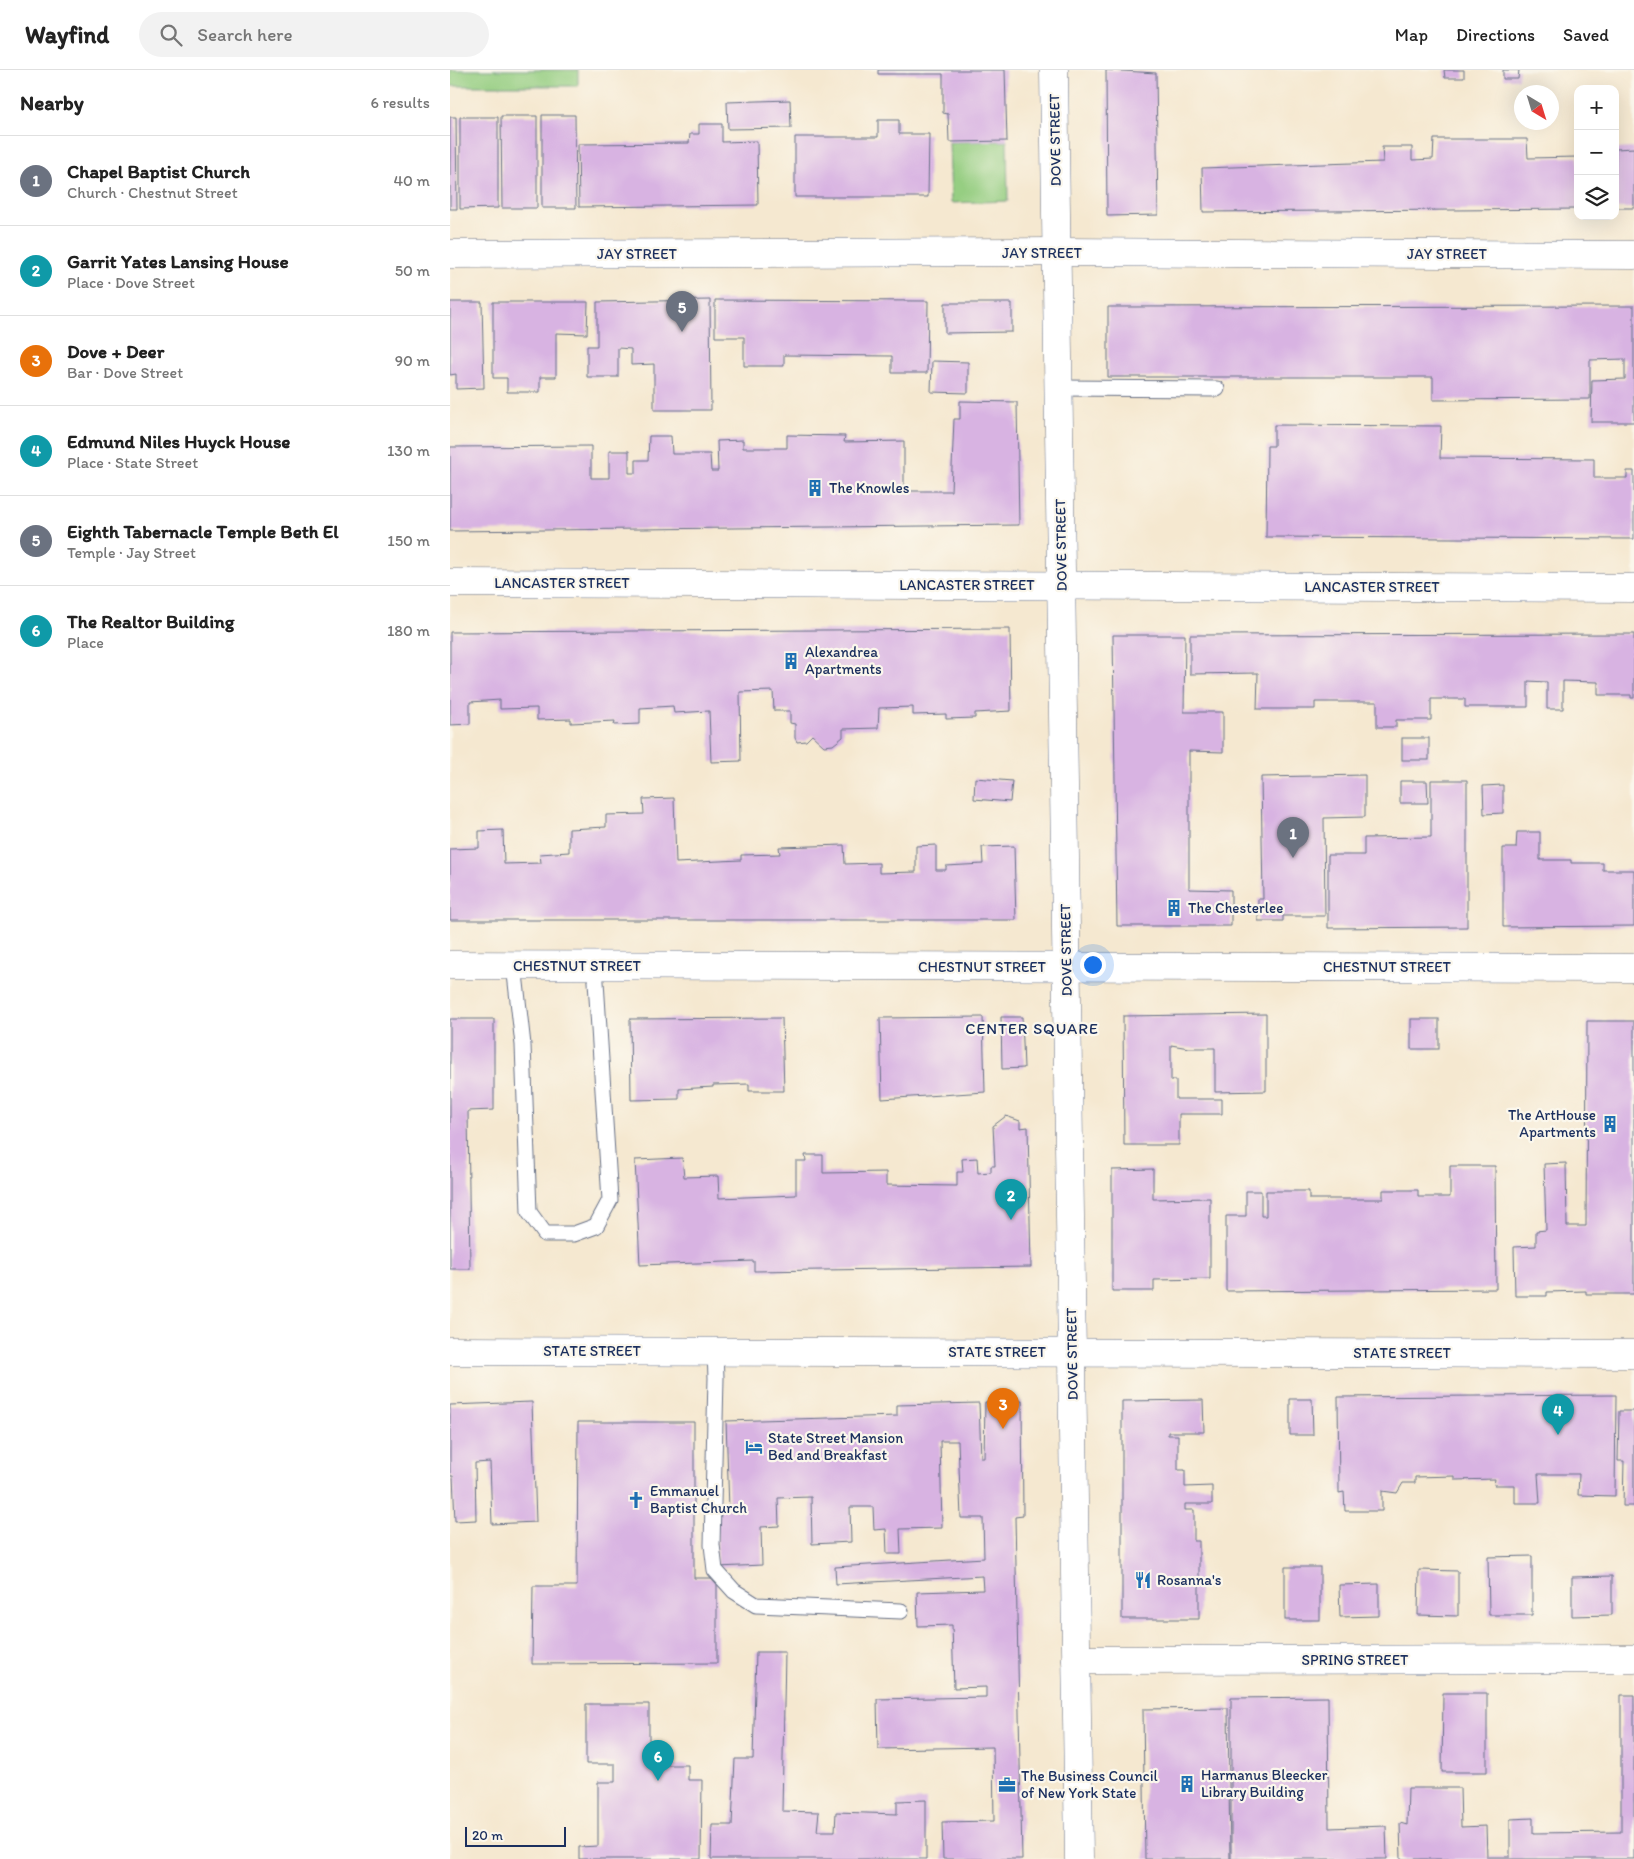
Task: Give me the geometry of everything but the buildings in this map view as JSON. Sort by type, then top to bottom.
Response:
[{"type":"street","name":"DOVE STREET","points":[[1054,70],[1079,1859]]},
{"type":"street","name":"JAY STREET","points":[[450,254],[1057,252],[1634,255]]},
{"type":"street","name":"LANCASTER STREET","points":[[450,583],[1634,588]]},
{"type":"street","name":"CHESTNUT STREET","points":[[450,965],[1634,968]]},
{"type":"street","name":"STATE STREET","points":[[450,1351],[1634,1354]]},
{"type":"street","name":"SPRING STREET","points":[[1076,1660],[1634,1659]]},
{"type":"lane","points":[[1058,388],[1217,389]]},
{"type":"lane","points":[[514,965],[523,1045],[529,1212],[545,1234],[574,1234],[596,1226],[610,1200],[595,966]]},
{"type":"lane","points":[[715,1352],[712,1545],[715,1570],[734,1590],[756,1605],[901,1611]]},
{"type":"green space","points":[[450,70],[578,70],[578,86],[450,86]]},
{"type":"green space","points":[[1007,141],[1008,201],[951,203],[949,142]]},
{"type":"place","name":"Eighth Tabernacle Temple Beth El","points":[[682,332]]},
{"type":"place","name":"The Knowles","points":[[815,488]]},
{"type":"place","name":"Alexandrea Apartments","points":[[791,661]]},
{"type":"place","name":"Chapel Baptist Church","points":[[1293,858]]},
{"type":"place","name":"The Chesterlee","points":[[1174,908]]},
{"type":"place","name":"The ArtHouse Apartments","points":[[1610,1124]]},
{"type":"place","name":"Garrit Yates Lansing House","points":[[1011,1220]]},
{"type":"place","name":"Dove + Deer","points":[[1003,1429]]},
{"type":"place","name":"Edmund Niles Huyck House","points":[[1558,1435]]},
{"type":"place","name":"State Street Mansion Bed and Breakfast","points":[[754,1447]]},
{"type":"place","name":"Emmanuel Baptist Church","points":[[636,1500]]},
{"type":"place","name":"Rosanna's","points":[[1143,1580]]},
{"type":"place","name":"The Realtor Building","points":[[658,1781]]},
{"type":"place","name":"Harmanus Bleecker Library Building","points":[[1187,1784]]},
{"type":"place","name":"The Business Council of New York State","points":[[1007,1785]]},
{"type":"district","name":"CENTER SQUARE","points":[[1032,1028]]}]
